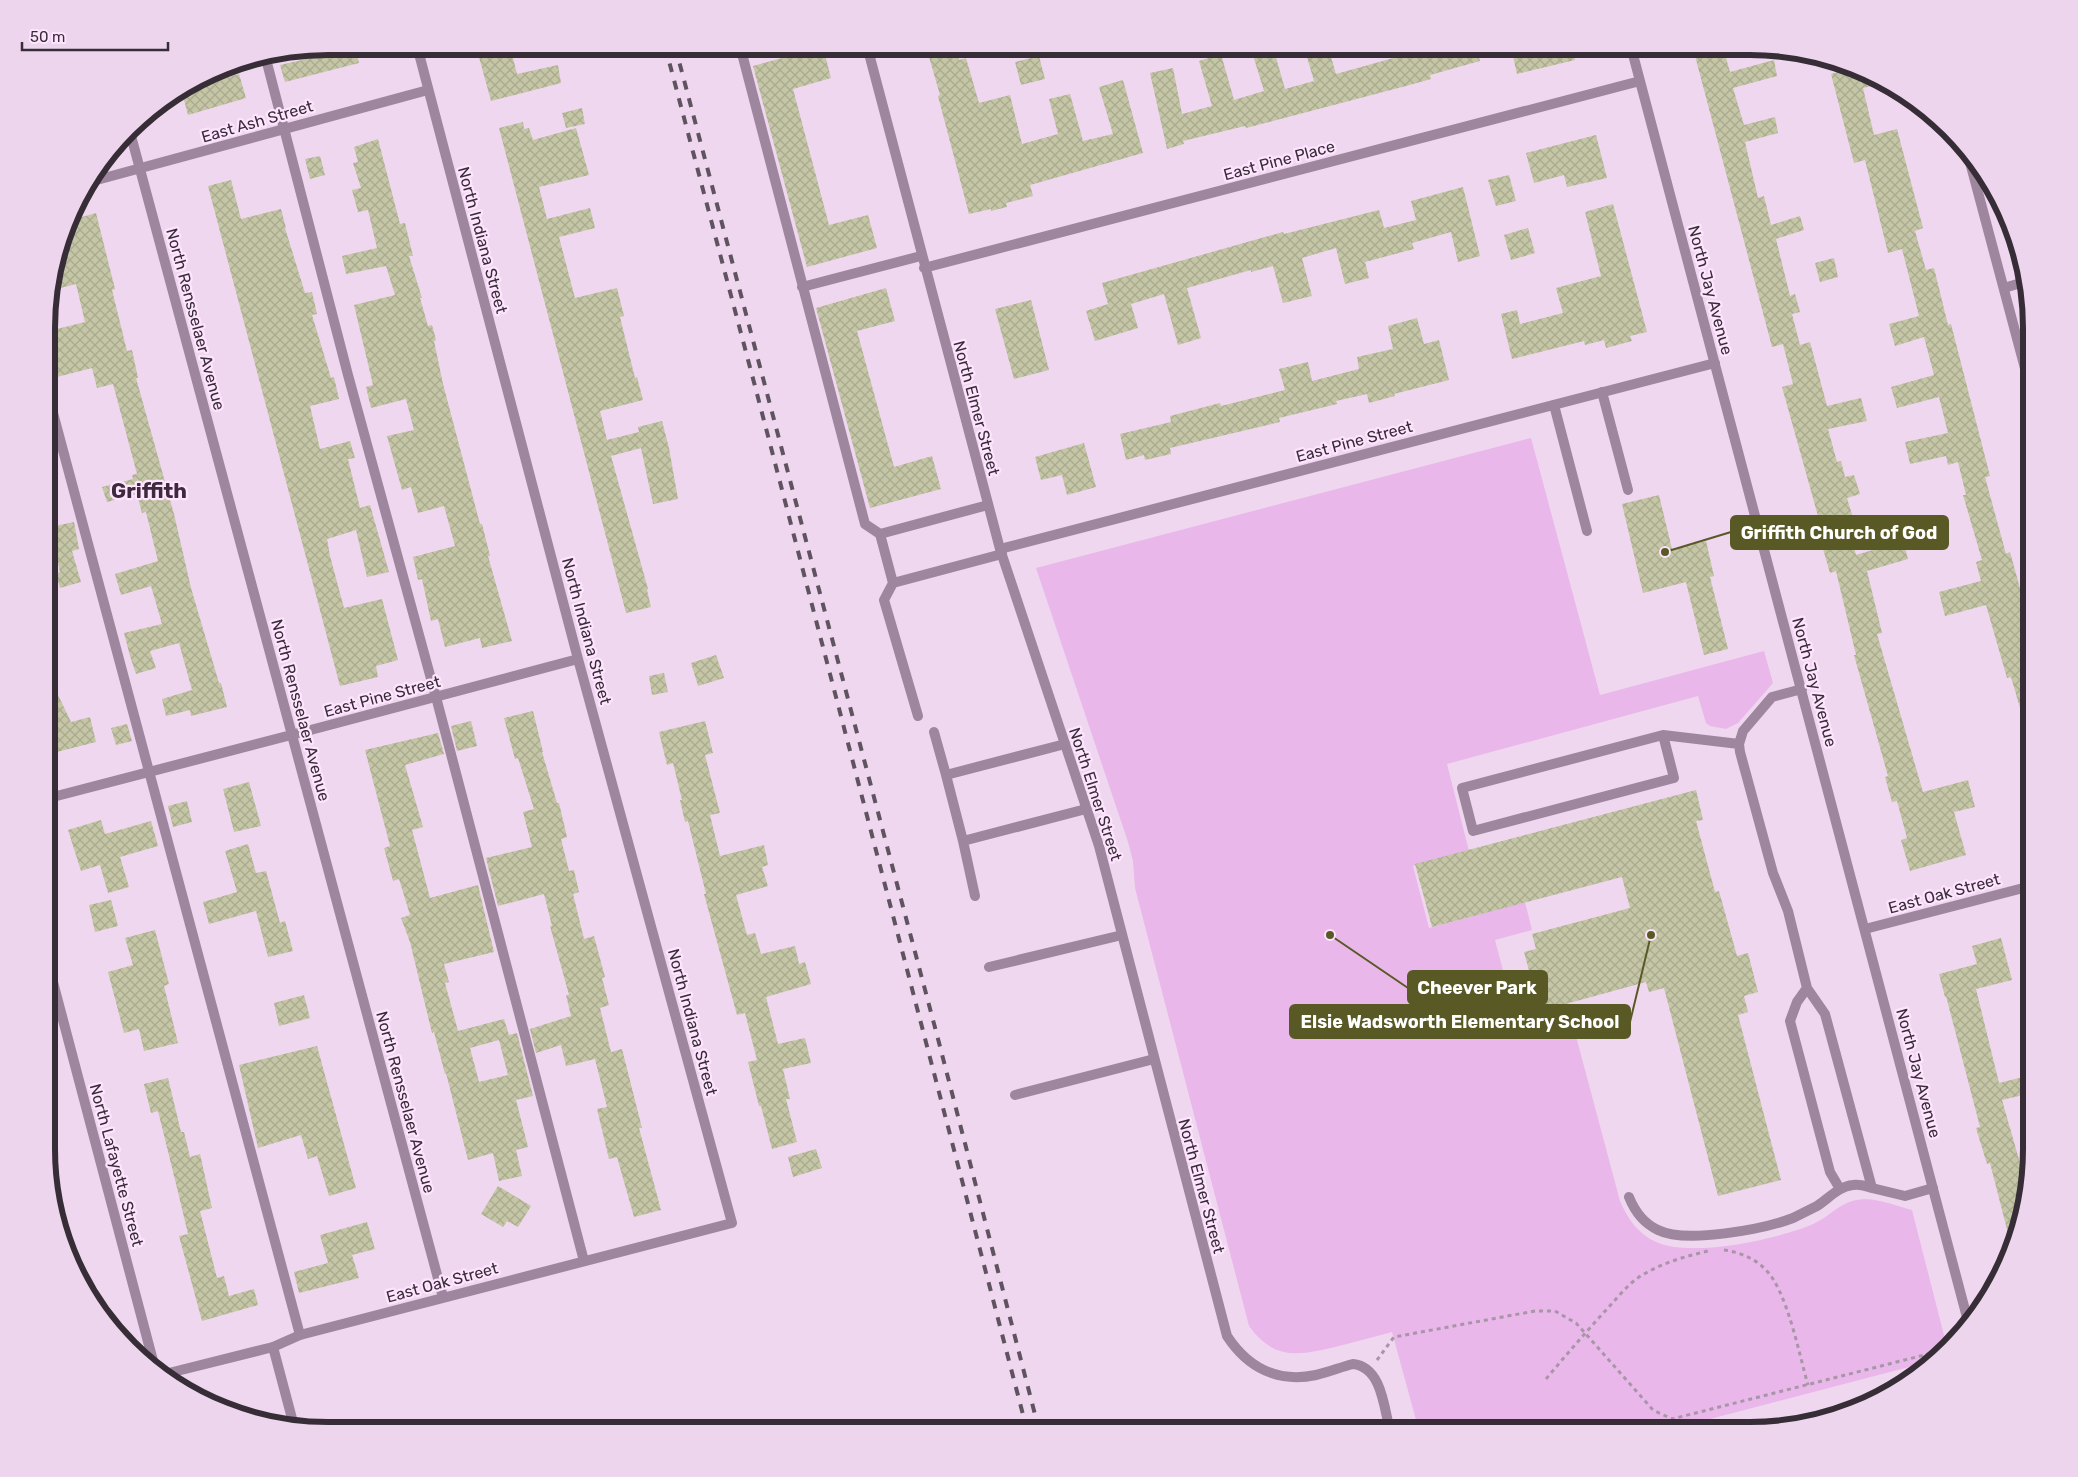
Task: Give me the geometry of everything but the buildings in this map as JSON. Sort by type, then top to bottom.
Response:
[{"type":"street","name":"North Indiana Street","points":[[419,55],[578,658],[732,1223]]},
{"type":"street","points":[[742,55],[865,524],[880,534],[893,583],[884,600],[918,716]]},
{"type":"street","name":"North Elmer Street","points":[[870,55],[924,268],[1001,552],[1099,846],[1223,1326],[1233,1346],[1240,1354],[1255,1366],[1275,1375],[1305,1377],[1353,1364],[1361,1365],[1369,1370]]},
{"type":"street","name":"North Jay Avenue","points":[[1633,55],[1967,1316]]},
{"type":"street","points":[[267,62],[348,376],[436,697],[584,1261]]},
{"type":"street","name":"East Pine Place","points":[[924,268],[1640,81]]},
{"type":"street","name":"East Ash Street","points":[[100,179],[428,90]]},
{"type":"street","name":"North Rensselaer Avenue","points":[[132,138],[443,1297]]},
{"type":"street","points":[[1972,169],[2023,360]]},
{"type":"street","points":[[802,287],[922,256]]},
{"type":"street","points":[[2004,288],[2019,283]]},
{"type":"street","name":"East Pine Street","points":[[893,583],[1001,552],[1554,404],[1715,363]]},
{"type":"street","points":[[1602,392],[1628,490]]},
{"type":"street","points":[[1554,404],[1587,531]]},
{"type":"street","points":[[55,420],[300,1335]]},
{"type":"street","points":[[880,534],[988,505]]},
{"type":"street","name":"East Pine Street","points":[[55,796],[578,658]]},
{"type":"street","points":[[1802,690],[1772,697],[1743,730],[1739,744],[1773,873],[1788,911],[1807,988],[1825,1014],[1872,1188]]},
{"type":"street","points":[[934,732],[963,841],[975,896]]},
{"type":"street","points":[[1663,735],[1674,778],[1473,831],[1462,788],[1663,735],[1739,744]]},
{"type":"street","points":[[946,775],[1065,744]]},
{"type":"street","points":[[963,841],[1086,809]]},
{"type":"street","name":"East Oak Street","points":[[1865,929],[2023,888]]},
{"type":"street","points":[[989,967],[1122,935]]},
{"type":"street","points":[[1807,988],[1797,1002],[1790,1021],[1830,1172],[1840,1189]]},
{"type":"street","name":"North Lafayette Street","points":[[55,990],[152,1358]]},
{"type":"street","points":[[1015,1095],[1154,1059]]},
{"type":"street","points":[[1629,1197],[1633,1208],[1647,1224],[1658,1231],[1682,1235],[1732,1233],[1780,1223],[1812,1208],[1840,1189],[1853,1185],[1904,1196],[1933,1188]]},
{"type":"street","name":"East Oak Street","points":[[172,1372],[272,1347],[300,1335],[732,1223]]},
{"type":"street","points":[[272,1347],[292,1420]]},
{"type":"street","points":[[1369,1370],[1378,1384],[1388,1422]]},
{"type":"path","points":[[1546,1379],[1584,1333],[1623,1291],[1645,1273],[1692,1254],[1723,1250],[1737,1252],[1750,1258],[1765,1268],[1772,1277],[1785,1305],[1808,1385]]},
{"type":"path","points":[[1369,1370],[1394,1337],[1535,1311],[1555,1311],[1569,1317],[1653,1410],[1672,1419],[1931,1353]]},
{"type":"shaded area","points":[[1531,438],[1600,695],[1764,651],[1773,683],[1738,723],[1726,729],[1710,726],[1706,723],[1698,696],[1447,764],[1469,851],[1413,866],[1429,928],[1525,902],[1532,930],[1495,940],[1521,1039],[1573,1025],[1620,1201],[1626,1214],[1643,1234],[1656,1242],[1671,1246],[1691,1248],[1735,1245],[1798,1230],[1813,1224],[1842,1205],[1860,1199],[1882,1201],[1912,1210],[1945,1340],[1917,1365],[1698,1422],[1417,1422],[1392,1332],[1313,1352],[1301,1353],[1279,1351],[1259,1338],[1249,1326],[1135,888],[1133,861],[1128,842],[1036,568]]},
{"type":"railway","points":[[667,55],[1025,1422]]},
{"type":"railway","points":[[677,55],[937,1035],[1037,1422]]},
{"type":"place","name":"Griffith Church of God","points":[[1665,552]]},
{"type":"place","name":"Cheever Park","points":[[1330,935]]},
{"type":"place","name":"Elsie Wadsworth Elementary School","points":[[1651,935]]},
{"type":"district","name":"Griffith","points":[[149,491]]}]
